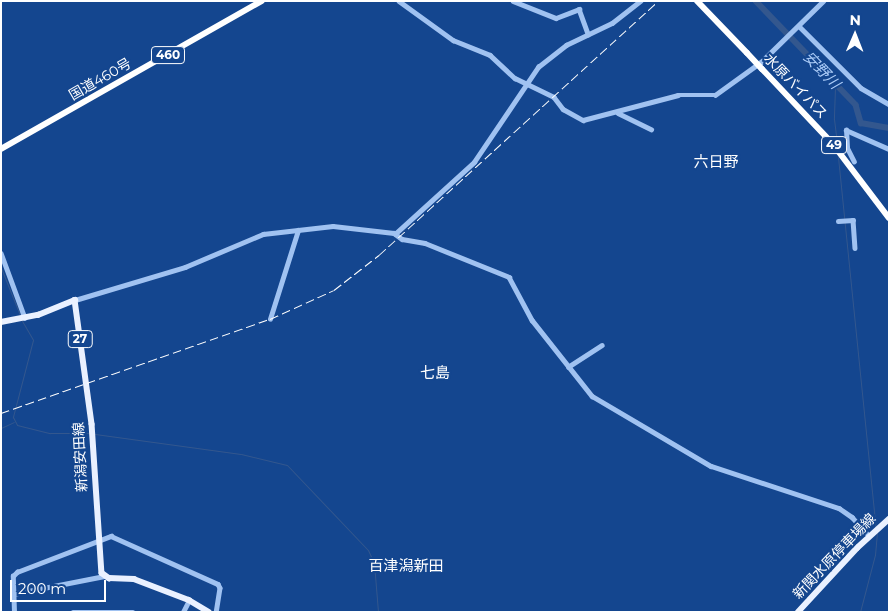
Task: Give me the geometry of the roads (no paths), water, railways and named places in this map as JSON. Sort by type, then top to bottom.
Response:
[{"type":"highway","name":"国道460号","points":[[1,149],[262,1]]},
{"type":"highway","name":"水原バイパス","points":[[697,1],[807,115],[860,176],[889,218]]},
{"type":"main road","points":[[1,322],[25,318],[74,300]]},
{"type":"main road","name":"新潟安田線","points":[[74,300],[92,433],[99,541],[105,576]]},
{"type":"main road","name":"新関水原停車場線","points":[[798,612],[871,535],[889,519]]},
{"type":"main road","points":[[105,576],[134,579],[189,600],[209,612]]},
{"type":"street","points":[[399,1],[453,40],[490,55],[515,78],[527,82],[554,97],[576,118],[589,119],[603,113],[618,113],[678,95],[717,94],[772,52],[799,28],[823,1]]},
{"type":"street","points":[[513,1],[556,18],[578,9],[588,34]]},
{"type":"street","points":[[395,234],[474,162],[527,82],[544,61],[566,45],[612,23],[640,1]]},
{"type":"street","points":[[799,28],[862,88],[889,104]]},
{"type":"street","points":[[618,113],[651,129]]},
{"type":"street","points":[[854,162],[847,148],[846,130],[889,149]]},
{"type":"street","points":[[838,222],[853,220],[855,248]]},
{"type":"street","points":[[74,300],[185,267],[263,234],[351,226],[395,234],[402,239],[425,244],[509,277],[532,320],[592,396],[688,454],[729,473],[839,508],[852,517],[871,535]]},
{"type":"street","points":[[270,319],[298,230]]},
{"type":"street","points":[[1,254],[25,318]]},
{"type":"street","points":[[568,367],[602,345]]},
{"type":"street","points":[[14,612],[13,576],[17,572],[99,541],[116,537],[218,584],[220,588],[216,612]]},
{"type":"street","points":[[13,594],[105,576]]},
{"type":"street","points":[[184,612],[189,600]]},
{"type":"street","points":[[73,612],[133,612]]},
{"type":"waterway","name":"安野川","points":[[756,1],[856,105],[861,123],[889,128]]},
{"type":"waterway","points":[[835,87],[834,119],[837,145]]},
{"type":"waterway","points":[[838,157],[876,528]]},
{"type":"waterway","points":[[1,268],[20,315]]},
{"type":"waterway","points":[[21,319],[33,340],[13,417],[17,425],[50,433],[91,433]]},
{"type":"waterway","points":[[1,428],[14,422]]},
{"type":"waterway","points":[[95,434],[241,454],[287,465],[368,550],[374,563],[378,612]]},
{"type":"waterway","points":[[860,612],[875,555],[877,532]]},
{"type":"railway","points":[[1,413],[270,319],[334,290],[379,255],[658,1]]},
{"type":"district","name":"六日野","points":[[716,162]]},
{"type":"district","name":"七島","points":[[435,373]]},
{"type":"district","name":"百津潟新田","points":[[406,566]]}]
